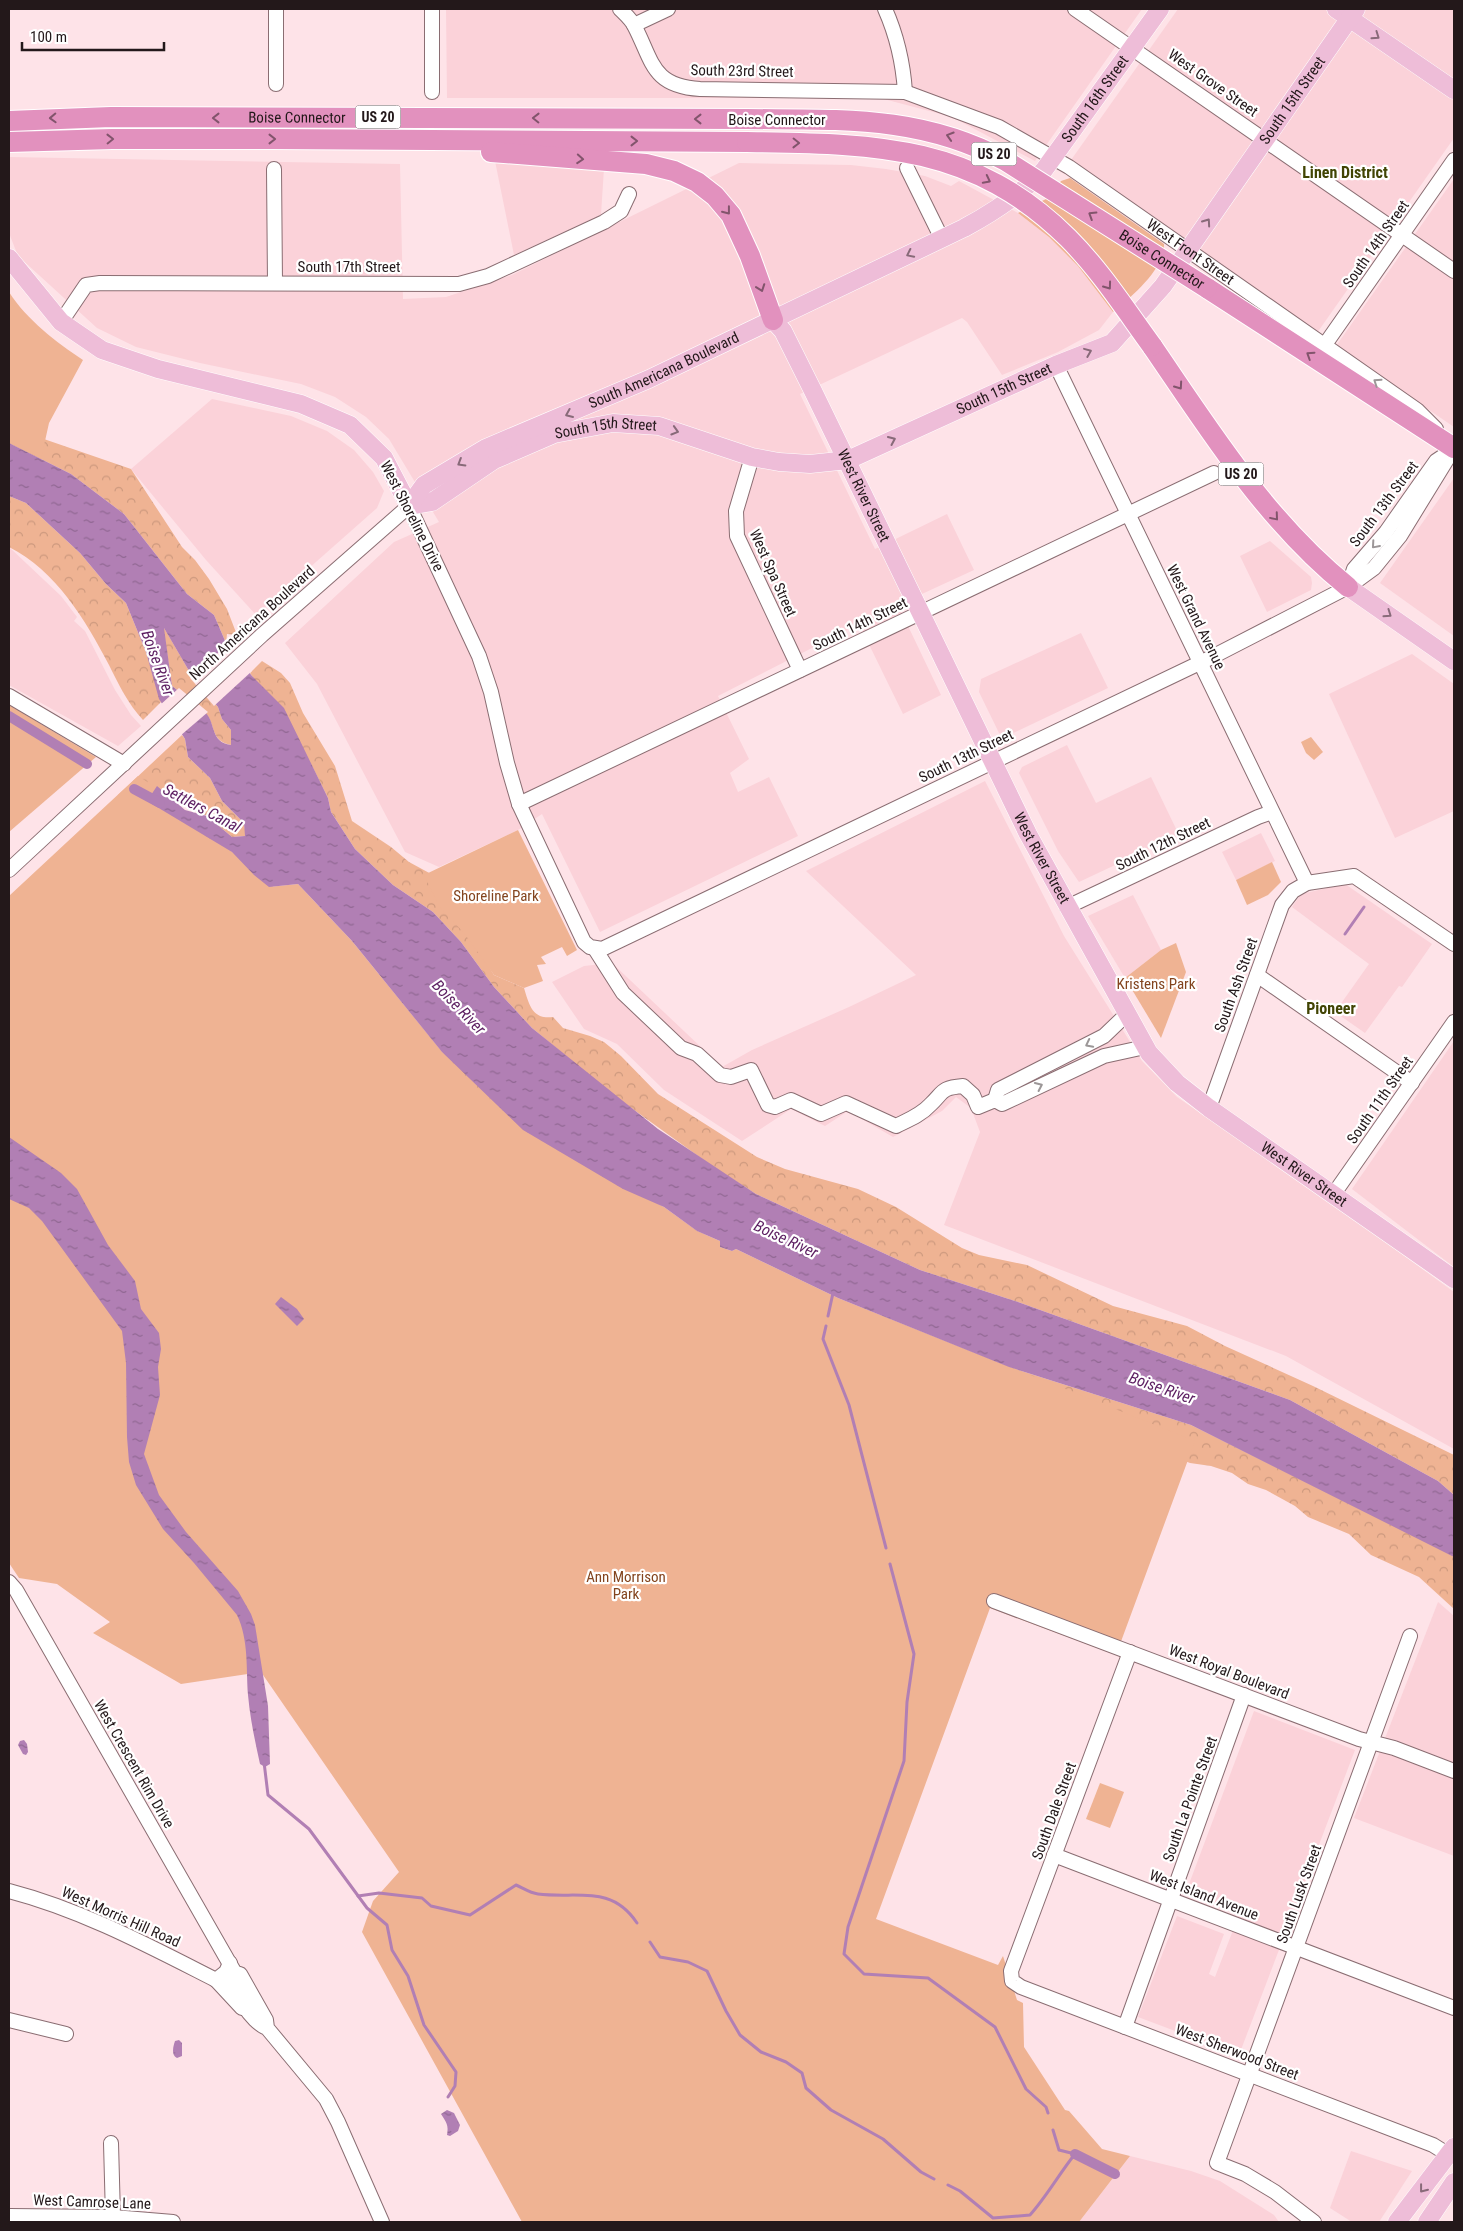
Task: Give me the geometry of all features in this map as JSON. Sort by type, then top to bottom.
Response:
[{"type":"highway","name":"Boise Connector","points":[[9,120],[111,117],[747,119],[886,122],[923,128],[983,148],[1006,161],[1454,448]]},
{"type":"highway","name":"Boise Connector","points":[[9,142],[112,139],[747,142],[848,144],[884,147],[916,153],[973,173],[1027,203],[1068,238],[1103,278],[1254,492],[1312,556],[1348,587]]},
{"type":"highway","points":[[428,140],[483,152],[646,164],[674,171],[697,182],[715,196],[731,215],[750,256],[772,320]]},
{"type":"main road","name":"South 16th Street","points":[[1028,187],[1053,158],[1160,9]]},
{"type":"main road","points":[[1347,12],[1454,90]]},
{"type":"main road","name":"South 15th Street","points":[[410,506],[432,502],[494,460],[554,434],[613,423],[658,426],[752,457],[810,464],[848,460],[1056,365],[1112,343],[1163,286],[1264,139],[1347,12]]},
{"type":"main road","name":"South Americana Boulevard","points":[[410,506],[424,485],[486,448],[649,380],[942,239],[998,210],[1028,187]]},
{"type":"main road","name":"West Shoreline Drive","points":[[9,258],[61,322],[102,350],[132,362],[301,404],[350,425],[384,458],[410,506]]},
{"type":"main road","name":"West River Street","points":[[772,320],[783,331],[848,460],[1028,834],[1149,1053],[1177,1082],[1209,1108],[1454,1279]]},
{"type":"main road","name":"US 20","points":[[1348,587],[1454,660]]},
{"type":"main road","points":[[1398,2222],[1452,2151]]},
{"type":"main road","points":[[1427,2222],[1454,2182]]},
{"type":"street","points":[[276,9],[276,84]]},
{"type":"street","points":[[432,9],[432,92]]},
{"type":"street","name":"South 23rd Street","points":[[620,9],[634,25],[653,67],[676,85],[700,89],[905,92]]},
{"type":"street","points":[[634,25],[668,9]]},
{"type":"street","points":[[885,9],[896,33],[903,62],[905,92]]},
{"type":"street","name":"West Grove Street","points":[[1075,9],[1454,271]]},
{"type":"street","name":"West Front Street","points":[[905,92],[999,127],[1053,158],[1417,410],[1454,448]]},
{"type":"street","name":"South 14th Street","points":[[1324,346],[1454,160]]},
{"type":"street","points":[[908,168],[942,239]]},
{"type":"street","points":[[274,170],[275,283]]},
{"type":"street","name":"South 17th Street","points":[[61,322],[86,285],[107,283],[459,284],[488,276],[604,222],[621,211],[629,194]]},
{"type":"street","name":"West Grand Avenue","points":[[1056,365],[1307,883]]},
{"type":"street","name":"South 13th Street","points":[[595,949],[602,949],[614,944],[1200,662],[1348,587],[1374,568],[1400,536],[1454,448]]},
{"type":"street","name":"West Spa Street","points":[[752,457],[736,511],[737,536],[800,670]]},
{"type":"street","name":"South 14th Street","points":[[519,804],[1214,473]]},
{"type":"street","name":"North Americana Boulevard","points":[[9,870],[252,644],[410,506]]},
{"type":"street","name":"West Shoreline Drive","points":[[410,506],[479,656],[491,692],[519,804],[584,942],[595,949],[623,993],[681,1048],[697,1054],[720,1075],[731,1077],[751,1070],[768,1105],[775,1107],[791,1100],[821,1114],[846,1103],[896,1126],[915,1117],[931,1105],[940,1093],[950,1087],[963,1086],[973,1095],[978,1107],[995,1100]]},
{"type":"street","points":[[9,696],[124,764]]},
{"type":"street","name":"South 12th Street","points":[[1068,907],[1272,812]]},
{"type":"street","points":[[1307,883],[1354,876],[1454,944]]},
{"type":"street","name":"South Ash Street","points":[[1209,1108],[1282,905],[1293,891],[1307,883]]},
{"type":"street","points":[[1257,975],[1412,1083]]},
{"type":"street","points":[[1127,1014],[1104,1036],[998,1090],[995,1100],[1002,1104],[1104,1056],[1145,1047]]},
{"type":"street","name":"South 11th Street","points":[[1332,1195],[1454,1022]]},
{"type":"street","name":"West Crescent Rim Drive","points":[[9,1582],[16,1590],[232,1968],[240,1974],[252,2009],[266,2020],[267,2028],[326,2099],[382,2222]]},
{"type":"street","name":"West Royal Boulevard","points":[[994,1601],[1358,1739],[1394,1748],[1454,1771]]},
{"type":"street","name":"South Lusk Street","points":[[1298,2218],[1275,2192],[1246,2174],[1217,2162],[1410,1636]]},
{"type":"street","name":"South Dale Street","points":[[1012,1981],[1011,1971],[1130,1652]]},
{"type":"street","name":"South La Pointe Street","points":[[1125,2027],[1244,1695]]},
{"type":"street","name":"West Island Avenue","points":[[1054,1855],[1454,2008]]},
{"type":"street","name":"West Morris Hill Road","points":[[9,1891],[40,1899],[84,1915],[237,1990],[252,2009]]},
{"type":"street","points":[[216,1980],[232,1968]]},
{"type":"street","name":"West Crescent Rim Drive","points":[[232,1968],[237,1990]]},
{"type":"street","name":"West Morris Hill Road","points":[[216,1980],[252,2009]]},
{"type":"street","name":"West Sherwood Street","points":[[1012,1981],[1021,1987],[1452,2151]]},
{"type":"street","points":[[9,2020],[66,2034]]},
{"type":"street","points":[[111,2143],[113,2217]]},
{"type":"street","name":"West Camrose Lane","points":[[9,2216],[113,2217],[173,2222]]},
{"type":"street","points":[[1298,2218],[1314,2222]]},
{"type":"shaded area","points":[[446,9],[1142,9],[1035,161],[952,117],[880,98],[447,98]]},
{"type":"shaded area","points":[[1178,9],[1454,9],[1454,138],[1317,333],[1071,160]]},
{"type":"shaded area","points":[[9,157],[400,164],[403,299],[446,297],[512,275],[739,163],[851,165],[886,169],[925,176],[951,186],[959,181],[1018,213],[1049,237],[1078,266],[1113,312],[1099,330],[1058,352],[1002,375],[967,322],[962,318],[800,394],[875,549],[947,514],[974,570],[898,605],[941,695],[903,714],[859,624],[718,696],[749,759],[730,773],[738,792],[769,777],[798,836],[600,932],[542,814],[518,830],[439,867],[405,852],[317,684],[285,643],[394,542],[439,522],[389,439],[366,417],[335,397],[301,384],[200,363],[136,347],[97,328],[18,256],[9,233]]},
{"type":"shaded area","points":[[495,161],[604,168],[601,215],[514,255]]},
{"type":"shaded area","points":[[1454,179],[1454,427],[1336,346]]},
{"type":"shaded area","points":[[212,399],[291,416],[327,431],[354,450],[373,472],[384,491],[377,508],[256,615],[206,560],[131,469]]},
{"type":"shaded area","points":[[1454,478],[1454,636],[1380,583]]},
{"type":"shaded area","points":[[1270,541],[1311,577],[1312,583],[1311,590],[1267,612],[1240,556]]},
{"type":"shaded area","points":[[9,547],[61,596],[77,617],[74,621],[85,631],[115,690],[131,715],[141,726],[118,746],[9,685]]},
{"type":"shaded area","points":[[1081,633],[1108,688],[1007,736],[999,733],[979,692],[981,679]]},
{"type":"shaded area","points":[[1412,654],[1454,684],[1454,811],[1395,838],[1329,694]]},
{"type":"shaded area","points":[[1067,745],[1096,803],[1151,777],[1179,835],[1079,882],[1058,851],[1019,773],[1022,767]]},
{"type":"shaded area","points":[[985,781],[1064,936],[1142,1061],[1177,1097],[1327,1200],[1454,1292],[1454,1449],[1286,1356],[944,1225],[980,1132],[971,1108],[956,1097],[942,1111],[893,1137],[848,1111],[825,1126],[791,1109],[742,1141],[664,1090],[617,1044],[584,1029],[552,982],[584,966],[612,963],[722,1067],[752,1050],[916,975],[806,871]]},
{"type":"shaded area","points":[[1261,833],[1275,861],[1236,880],[1222,852]]},
{"type":"shaded area","points":[[1345,884],[1432,944],[1402,987],[1399,986],[1365,1033],[1335,1012],[1369,964],[1292,907],[1301,894]]},
{"type":"shaded area","points":[[1133,895],[1161,950],[1125,978],[1088,916]]},
{"type":"shaded area","points":[[1454,1041],[1454,1267],[1352,1189]]},
{"type":"shaded area","points":[[1438,1602],[1454,1616],[1454,1856],[1354,1818]]},
{"type":"shaded area","points":[[1254,1711],[1355,1750],[1239,2055],[1138,2017],[1177,1916],[1224,1934],[1209,1974],[1215,1977],[1240,1912],[1186,1892]]},
{"type":"shaded area","points":[[1351,2151],[1412,2171],[1379,2222],[1352,2222],[1330,2208]]},
{"type":"shaded area","points":[[1130,2156],[1191,2171],[1220,2181],[1274,2215],[1279,2222],[1079,2222]]},
{"type":"green space","points":[[1070,178],[1164,244],[1163,253],[1153,273],[1146,282],[1113,312],[1078,266],[1049,237],[1018,213],[1050,197],[1061,181]]},
{"type":"green space","points":[[9,292],[33,321],[83,360],[49,423],[41,459],[9,443]]},
{"type":"green space","points":[[9,427],[131,469],[182,547],[195,560],[209,579],[227,609],[237,635],[227,634],[226,643],[214,615],[187,594],[124,514],[71,474],[9,443]]},
{"type":"green space","points":[[9,496],[26,503],[80,553],[106,584],[126,603],[146,652],[161,702],[143,720],[128,701],[100,648],[68,598],[41,569],[9,547]]},
{"type":"green space","points":[[163,626],[192,676],[218,707],[222,719],[231,730],[231,745],[224,743],[216,736],[209,718],[202,710],[172,686]]},
{"type":"green space","points":[[262,661],[281,673],[290,683],[303,713],[335,766],[352,821],[391,847],[409,862],[433,875],[494,975],[524,988],[530,1005],[540,1016],[553,1017],[563,1028],[604,1042],[621,1056],[658,1094],[757,1157],[785,1169],[858,1189],[896,1207],[962,1248],[979,1255],[1027,1265],[1113,1306],[1187,1326],[1454,1455],[1454,1495],[1438,1481],[1290,1400],[1018,1302],[920,1270],[756,1194],[712,1166],[616,1097],[532,1028],[494,987],[461,942],[433,912],[393,885],[355,849],[331,812],[328,798],[313,768],[250,673]]},
{"type":"green space","points":[[9,705],[96,757],[9,832]]},
{"type":"green space","points":[[182,735],[185,739],[188,757],[210,778],[222,801],[244,823],[246,836],[232,837],[207,816],[157,788],[384,981],[442,1052],[697,1231],[706,1235],[602,1209],[118,795]]},
{"type":"green space","points":[[1311,737],[1323,752],[1314,760],[1306,753],[1301,742]]},
{"type":"green space","name":"Ann Morrison Park","points":[[138,776],[157,788],[147,801],[232,852],[268,887],[298,884],[352,941],[442,1052],[501,1112],[523,1130],[623,1189],[664,1207],[697,1231],[720,1241],[720,1247],[732,1251],[736,1249],[838,1298],[1195,1441],[1116,1655],[990,1608],[876,1919],[998,1965],[1003,1956],[1017,2000],[1023,2003],[1024,2047],[1065,2110],[1069,2111],[1102,2149],[1130,2156],[1079,2222],[522,2222],[362,1932],[373,1901],[399,1872],[261,1672],[181,1684],[93,1633],[110,1622],[57,1584],[19,1578],[9,1563],[9,896]]},
{"type":"green space","name":"Shoreline Park","points":[[518,830],[577,950],[567,956],[562,947],[541,957],[546,964],[537,965],[543,981],[524,988],[494,975],[464,933],[439,906],[424,875]]},
{"type":"green space","points":[[1272,862],[1281,882],[1268,895],[1247,905],[1236,880]]},
{"type":"green space","name":"Kristens Park","points":[[1176,943],[1186,972],[1161,1038],[1125,978],[1161,950]]},
{"type":"green space","points":[[1009,1367],[1191,1425],[1452,1555],[1454,1557],[1454,1609],[1419,1577],[1371,1555],[1349,1534],[1308,1517],[1295,1506],[1266,1490],[1248,1484],[1232,1473],[1211,1466],[1190,1463],[1172,1456]]},
{"type":"green space","points":[[1100,1783],[1124,1792],[1110,1828],[1086,1819]]},
{"type":"water","name":"Boise River","points":[[9,443],[71,474],[124,514],[187,594],[214,615],[226,643],[252,676],[284,708],[328,798],[331,812],[355,849],[393,885],[433,912],[461,942],[494,987],[532,1028],[658,1129],[756,1194],[920,1270],[1018,1302],[1290,1400],[1438,1481],[1454,1495],[1454,1557],[1191,1425],[1009,1367],[838,1298],[736,1249],[732,1251],[720,1247],[720,1241],[697,1231],[664,1207],[623,1189],[523,1130],[442,1052],[352,941],[298,884],[269,887],[254,875],[232,852],[147,801],[157,786],[185,810],[207,816],[232,837],[245,836],[244,823],[222,801],[210,778],[188,757],[185,739],[159,699],[146,652],[126,603],[106,584],[80,553],[26,503],[9,496]],"holes":[[[164,628],[192,676],[218,707],[222,719],[231,730],[231,745],[224,743],[216,736],[206,713],[172,686]]]},
{"type":"water","points":[[9,1137],[61,1173],[77,1189],[108,1245],[135,1281],[141,1309],[159,1333],[161,1349],[158,1367],[160,1395],[144,1454],[159,1495],[186,1532],[238,1591],[251,1614],[255,1625],[268,1706],[270,1764],[265,1767],[260,1764],[253,1730],[248,1695],[244,1634],[237,1615],[163,1529],[136,1485],[129,1462],[126,1363],[122,1331],[42,1221],[29,1208],[9,1199]]},
{"type":"water","points":[[281,1297],[297,1309],[304,1319],[297,1326],[275,1304]]},
{"type":"water","points":[[24,1740],[27,1744],[28,1752],[26,1755],[23,1754],[18,1745],[20,1741]]},
{"type":"water","points":[[179,2040],[182,2043],[182,2056],[177,2058],[173,2053],[173,2048],[175,2041]]},
{"type":"water","points":[[447,2110],[454,2113],[460,2125],[458,2131],[450,2136],[447,2135],[446,2122],[441,2114]]},
{"type":"pier","points":[[229,643],[252,671],[214,706],[190,678]]},
{"type":"pier","points":[[179,688],[208,712],[180,736],[160,705]]},
{"type":"waterway","name":"Settlers Canal","points":[[9,716],[87,764]]},
{"type":"waterway","name":"Settlers Canal","points":[[134,789],[160,803]]},
{"type":"waterway","points":[[1345,934],[1364,907]]},
{"type":"waterway","points":[[828,1316],[833,1293]]},
{"type":"waterway","points":[[826,1326],[823,1339],[849,1405],[886,1548]]},
{"type":"waterway","points":[[890,1564],[914,1654],[907,1702],[904,1761],[848,1927],[844,1954],[864,1974],[928,1978],[995,2027],[1026,2089],[1046,2107],[1048,2113]]},
{"type":"waterway","points":[[264,1762],[268,1795],[309,1829],[367,1908],[387,1925],[392,1950],[408,1976],[424,2025],[456,2072],[455,2086],[448,2097]]},
{"type":"waterway","points":[[358,1896],[379,1893],[422,1898],[431,1906],[470,1915],[516,1885],[529,1892],[538,1894],[580,1895],[605,1898],[627,1911],[637,1923]]},
{"type":"waterway","points":[[650,1942],[660,1957],[688,1962],[707,1971],[740,2035],[761,2052],[786,2062],[802,2073],[806,2088],[831,2110],[883,2139],[921,2172],[934,2179]]},
{"type":"waterway","points":[[948,2185],[960,2191],[993,2218],[1030,2215],[1075,2154],[1059,2150],[1053,2130]]},
{"type":"waterway","points":[[1075,2154],[1115,2174]]},
{"type":"district","name":"Linen District","points":[[1345,172]]},
{"type":"district","name":"Pioneer","points":[[1331,1008]]}]
